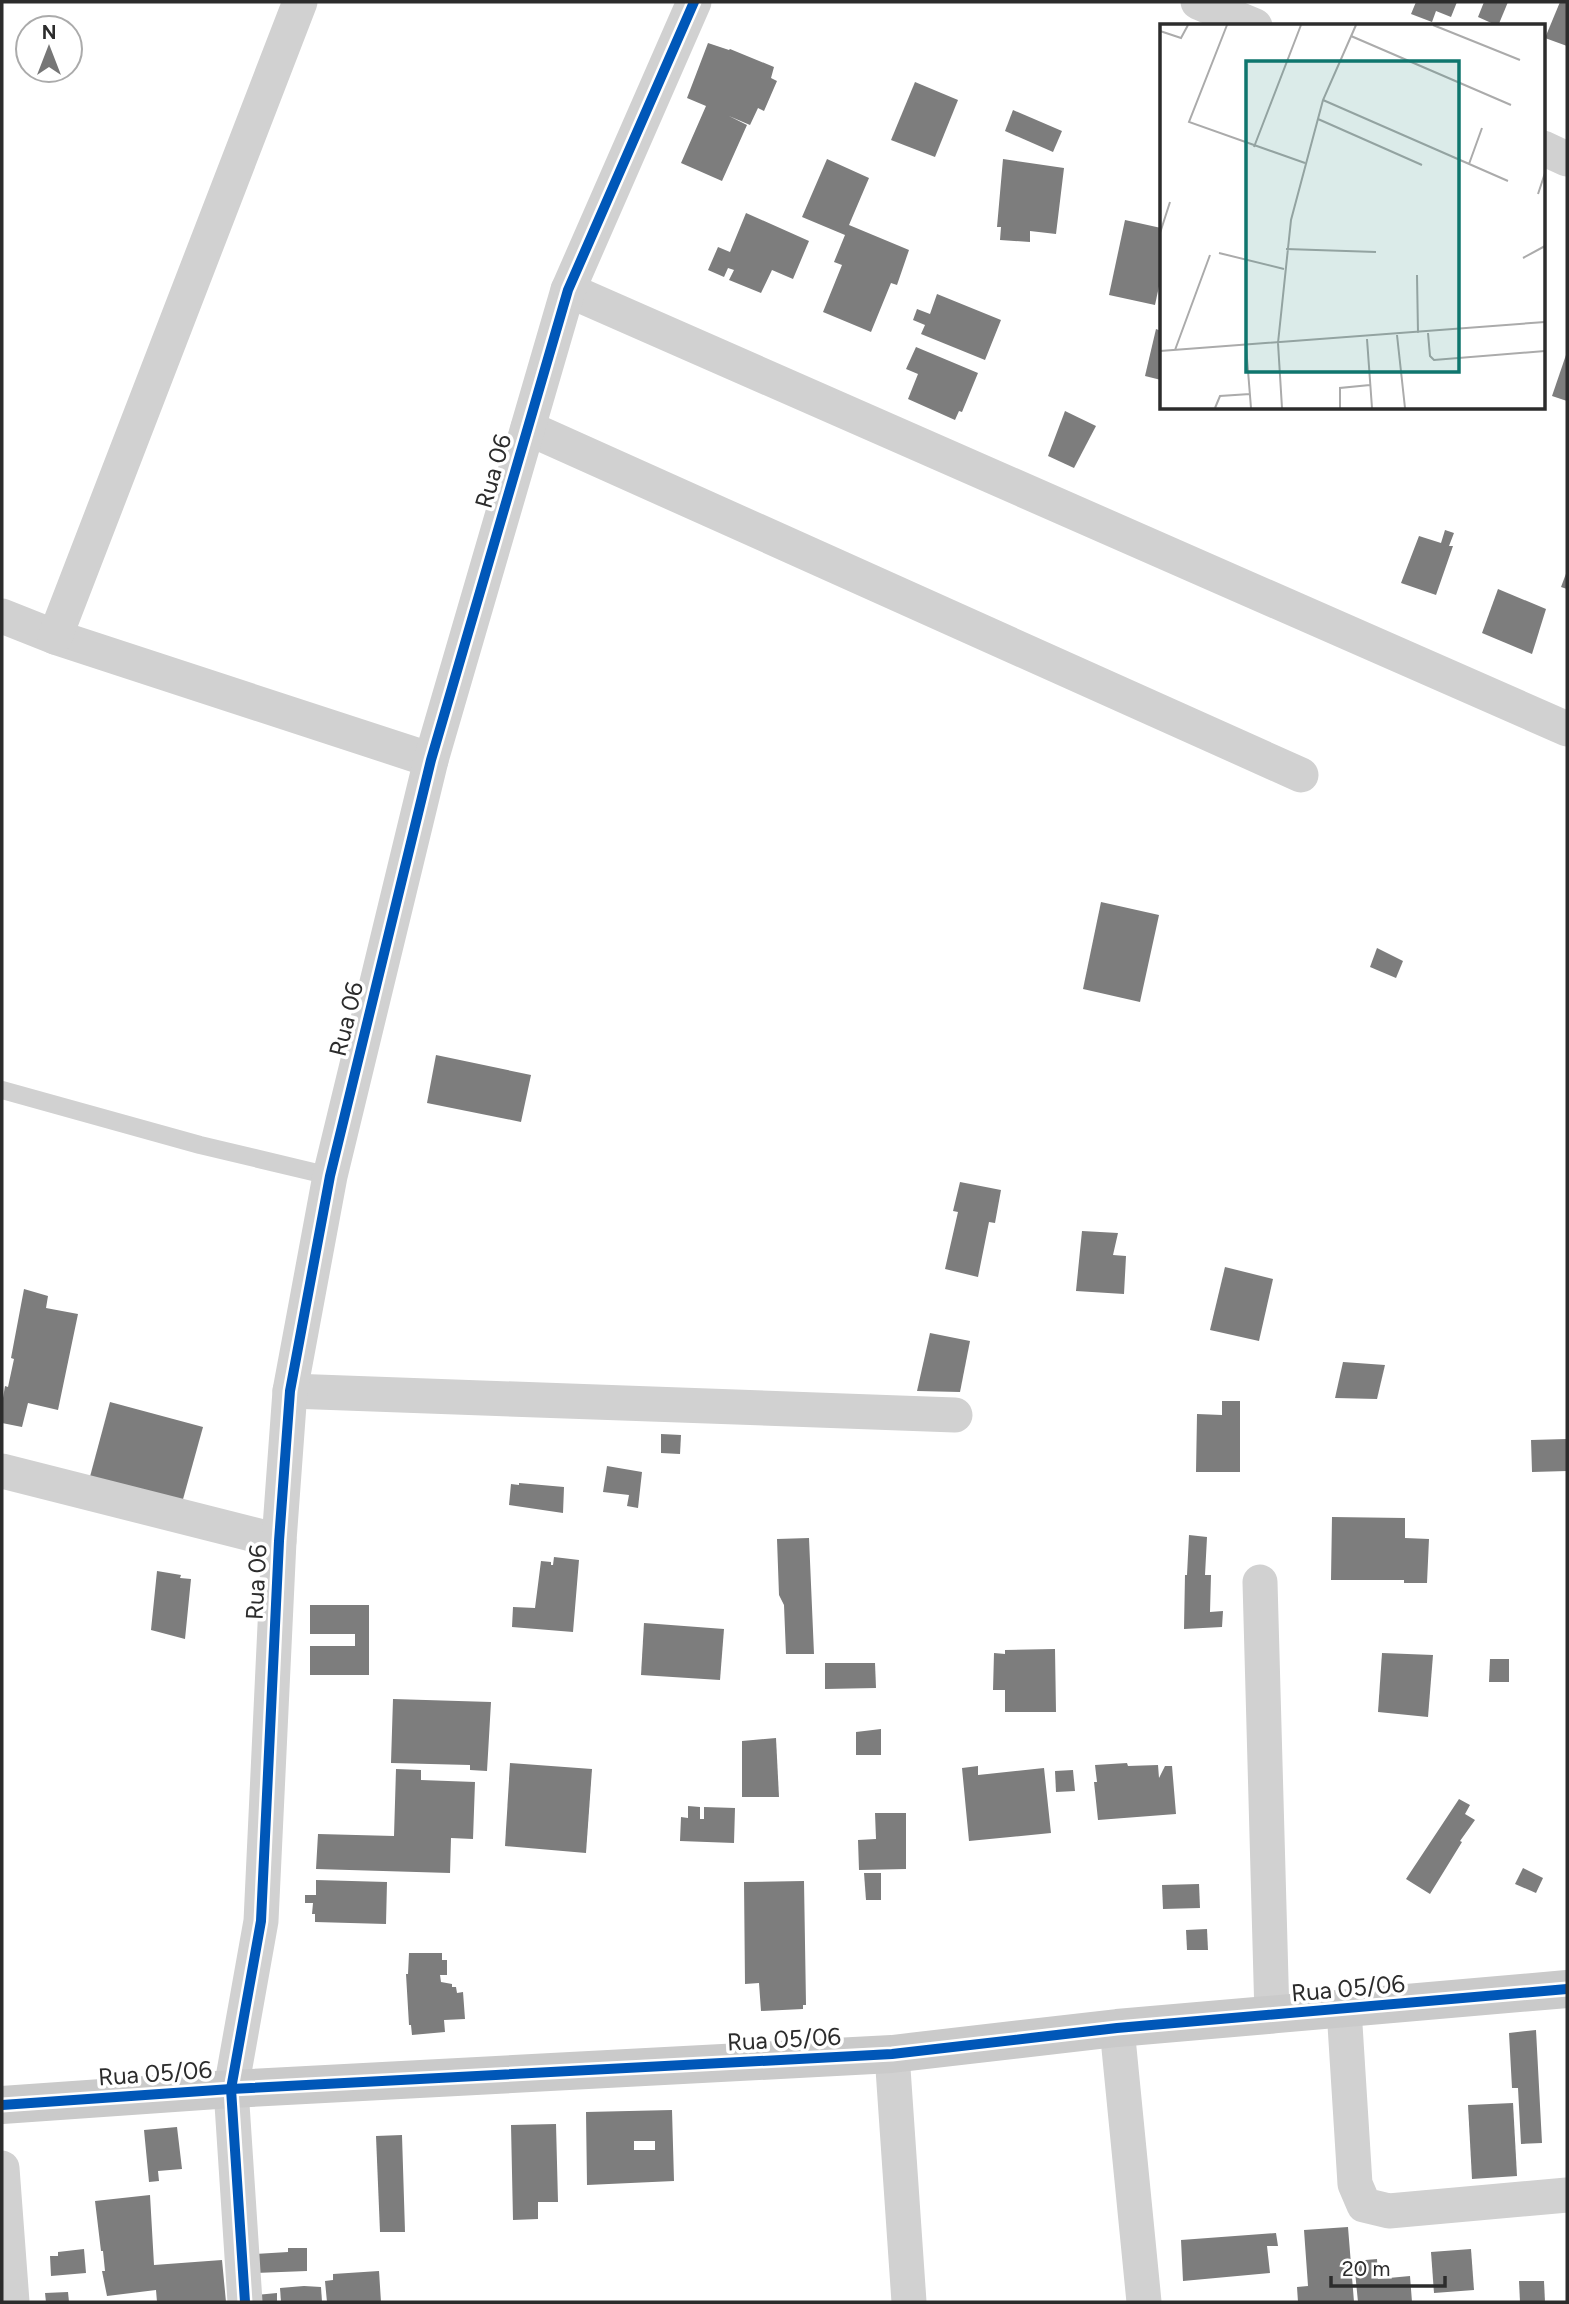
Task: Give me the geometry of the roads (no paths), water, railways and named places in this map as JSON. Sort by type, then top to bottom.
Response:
[{"type":"street","points":[[55,637],[300,2]]},
{"type":"street","name":"Rua 06","points":[[245,2302],[231,2089],[261,1921],[279,1541],[290,1391],[330,1176],[431,760],[568,290],[694,2]]},
{"type":"street","points":[[1198,2],[1250,24]]},
{"type":"street","points":[[1544,148],[1567,159]]},
{"type":"street","points":[[568,290],[1567,729]]},
{"type":"street","points":[[528,428],[1301,775]]},
{"type":"street","points":[[2,616],[55,637],[431,760]]},
{"type":"street","points":[[290,1391],[955,1415]]},
{"type":"street","points":[[2,1471],[279,1541]]},
{"type":"street","points":[[1260,1582],[1272,2016]]},
{"type":"street","name":"Rua 05/06","points":[[2,2105],[231,2089],[892,2054],[1117,2028],[1567,1989]]},
{"type":"street","points":[[1344,2010],[1355,2185],[1364,2205],[1389,2211],[1567,2195]]},
{"type":"street","points":[[1117,2028],[1144,2302]]},
{"type":"street","points":[[892,2054],[909,2302]]},
{"type":"street","points":[[2,2168],[12,2302]]},
{"type":"lane","points":[[2,1090],[201,1145],[330,1176]]}]
